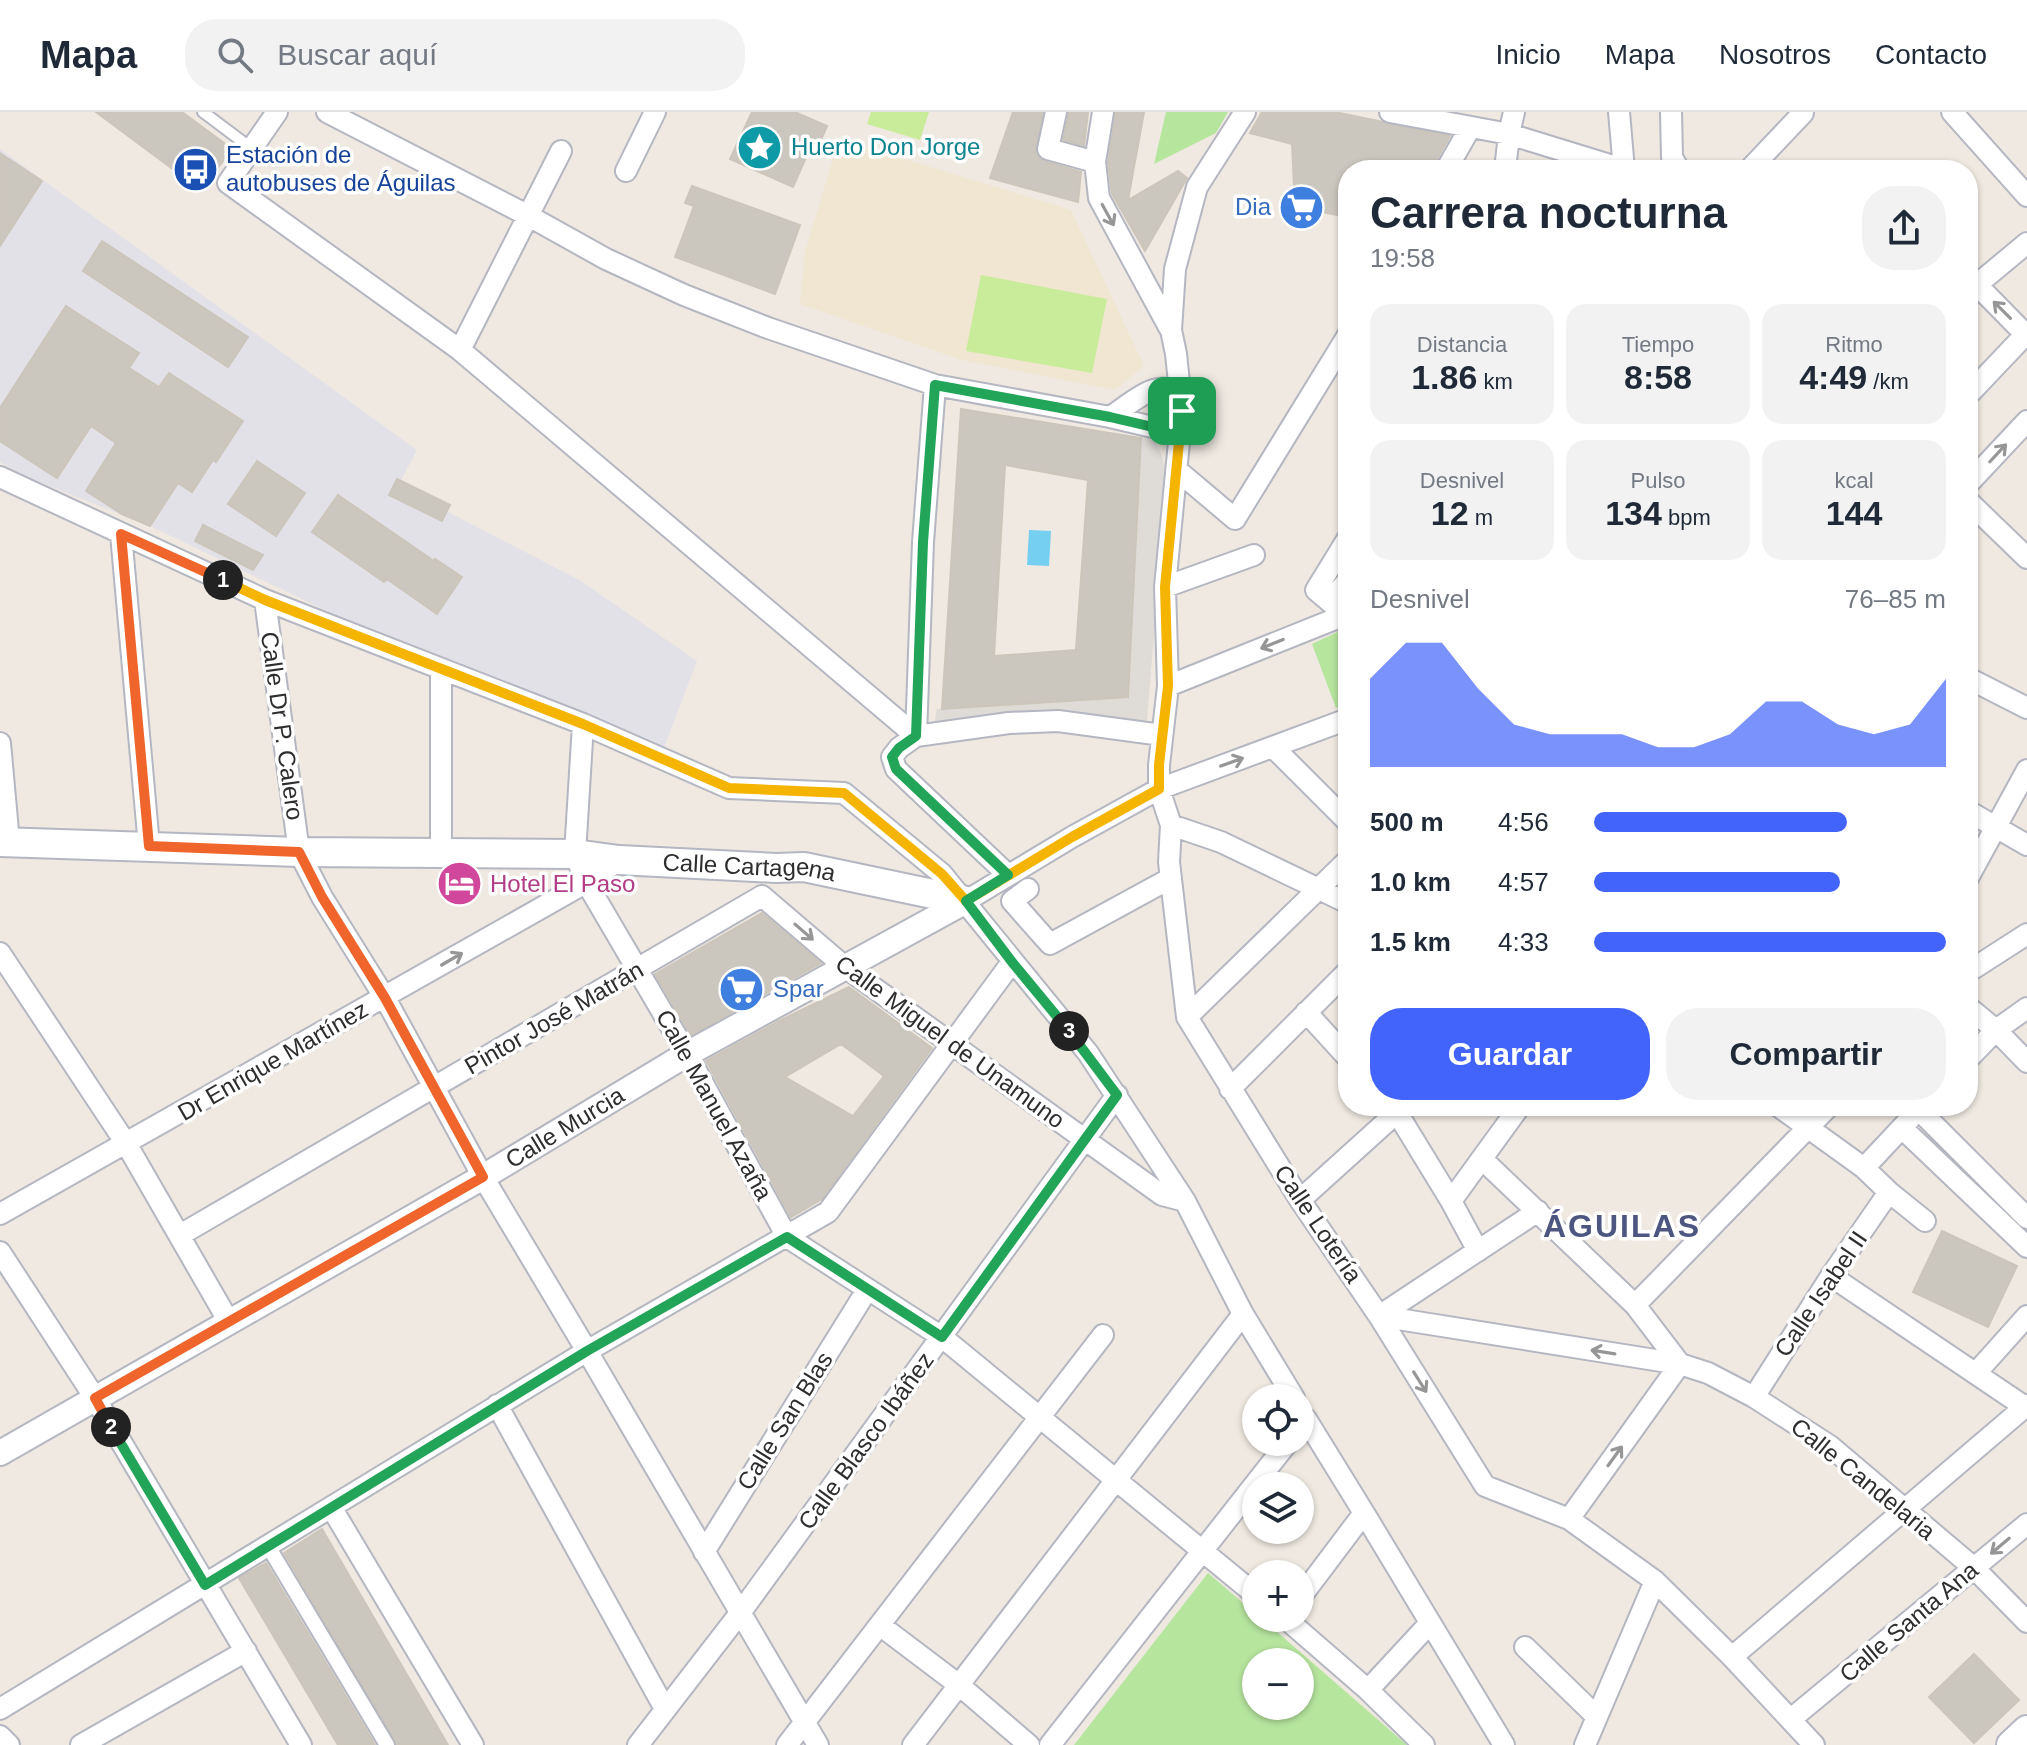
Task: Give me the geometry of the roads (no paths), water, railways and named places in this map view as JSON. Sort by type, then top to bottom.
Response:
[{"type":"main road","name":"Calle Cartagena","points":[[5,842],[299,852],[575,854],[619,860],[804,867],[966,901]]},
{"type":"main road","points":[[2011,1745],[2027,1730]]},
{"type":"street","points":[[277,112],[228,183],[460,350],[916,736]]},
{"type":"street","points":[[327,112],[606,259],[684,295],[768,328],[935,385],[1154,427],[1171,427],[1180,418],[1181,405],[1170,389],[1150,392],[1110,417]]},
{"type":"street","points":[[626,171],[655,112]]},
{"type":"street","points":[[1056,112],[1048,149],[1095,162]]},
{"type":"street","points":[[1103,112],[1095,162],[1099,198],[1171,330]]},
{"type":"street","points":[[1245,112],[1197,187],[1175,269],[1171,330],[1181,405],[1165,587],[1168,686],[1159,789],[1171,825],[1221,842],[1338,898]]},
{"type":"street","points":[[1390,112],[1509,134],[1593,160]]},
{"type":"street","points":[[1506,160],[1514,112]]},
{"type":"street","points":[[1619,112],[1624,160]]},
{"type":"street","points":[[1671,112],[1674,160]]},
{"type":"street","points":[[1952,112],[2027,196]]},
{"type":"street","points":[[1758,160],[1803,113]]},
{"type":"street","points":[[1452,160],[1470,128]]},
{"type":"street","points":[[460,350],[561,151]]},
{"type":"street","points":[[1978,284],[2027,243]]},
{"type":"street","points":[[1978,294],[2026,335],[1978,385]]},
{"type":"street","points":[[1176,354],[1141,410],[1146,422],[1154,427],[1178,466],[1235,519],[1338,358]]},
{"type":"street","points":[[916,736],[923,542],[935,385]]},
{"type":"street","points":[[1978,473],[2027,421]]},
{"type":"street","points":[[0,477],[265,600],[583,724],[729,788],[844,793],[942,874],[1088,1053],[1185,1201],[1243,1314],[1286,1384]]},
{"type":"street","points":[[1978,511],[2027,558]]},
{"type":"street","points":[[121,534],[149,846]]},
{"type":"street","points":[[1165,587],[1254,555]]},
{"type":"street","name":"Calle Dr P. Calero","points":[[265,600],[299,852],[322,897],[385,998],[483,1177],[818,1745]]},
{"type":"street","points":[[1168,686],[1334,606]]},
{"type":"street","points":[[441,669],[441,853]]},
{"type":"street","points":[[1978,683],[2027,708]]},
{"type":"street","points":[[1008,875],[896,769],[892,757],[899,748],[916,736],[1009,723],[1058,721],[1162,735]]},
{"type":"street","points":[[966,901],[1159,789],[1338,723]]},
{"type":"street","points":[[575,854],[583,724]]},
{"type":"street","points":[[0,743],[5,842]]},
{"type":"street","points":[[1273,747],[1338,812]]},
{"type":"street","points":[[1978,860],[2027,770]]},
{"type":"street","points":[[1978,816],[2027,845]]},
{"type":"street","name":"Calle Lotería","points":[[1171,825],[1170,870],[1187,1017],[1300,1200],[1379,1316],[1485,1486],[1569,1519],[1655,1581],[1814,1745]]},
{"type":"street","name":"Calle Manuel Azaña","points":[[575,854],[586,882],[687,1054],[787,1237],[942,1337],[1242,1584]]},
{"type":"street","name":"Dr Enrique Martínez","points":[[0,1214],[385,998],[619,860]]},
{"type":"street","points":[[762,896],[776,868]]},
{"type":"street","points":[[1187,1017],[1338,869]]},
{"type":"street","points":[[1028,889],[1012,901],[1050,944],[1170,870]]},
{"type":"street","name":"Calle Miguel de Unamuno","points":[[762,896],[845,967],[951,1045],[1162,1195],[1185,1201]]},
{"type":"street","name":"Pintor José Matrán","points":[[180,1235],[762,896]]},
{"type":"street","name":"Calle Murcia","points":[[0,1453],[483,1177],[687,1054],[966,901]]},
{"type":"street","points":[[1978,966],[2027,934]]},
{"type":"street","points":[[2,961],[127,1145],[229,1322]]},
{"type":"street","points":[[0,1709],[497,1405],[828,1212],[1012,962]]},
{"type":"street","points":[[1230,1089],[1338,981]]},
{"type":"street","points":[[1978,1049],[1996,1030],[2027,1008]]},
{"type":"street","points":[[1306,1012],[1338,1047]]},
{"type":"street","points":[[1978,1015],[2027,1062]]},
{"type":"street","name":"Calle Blasco Ibáñez","points":[[638,1745],[740,1613],[1117,1095]]},
{"type":"street","points":[[1300,1200],[1389,1116]]},
{"type":"street","points":[[1403,1116],[1478,1251]]},
{"type":"street","points":[[1451,1201],[1513,1116]]},
{"type":"street","points":[[1791,1116],[1864,1168],[1925,1221]]},
{"type":"street","points":[[1635,1305],[1819,1116]]},
{"type":"street","points":[[1864,1168],[1913,1116]]},
{"type":"street","points":[[1929,1116],[2027,1218]]},
{"type":"street","points":[[1902,1128],[2027,1247]]},
{"type":"street","points":[[1483,1160],[1635,1305],[1680,1364],[1569,1519]]},
{"type":"street","name":"Calle Isabel II","points":[[1754,1397],[1889,1192]]},
{"type":"street","points":[[1379,1316],[1538,1211]]},
{"type":"street","points":[[0,1252],[95,1398],[301,1745]]},
{"type":"street","points":[[1732,1657],[2026,1406],[1831,1276]]},
{"type":"street","name":"Calle San Blas","points":[[704,1552],[867,1290]]},
{"type":"street","points":[[913,1745],[1243,1314]]},
{"type":"street","name":"Calle Candelaria","points":[[1379,1316],[1680,1364],[1708,1373],[1754,1397],[1830,1446],[1974,1568],[2027,1622]]},
{"type":"street","points":[[1976,1373],[2027,1316]]},
{"type":"street","points":[[787,1745],[1103,1335]]},
{"type":"street","points":[[497,1405],[665,1709]]},
{"type":"street","points":[[1314,1436],[1364,1513],[1504,1745]]},
{"type":"street","points":[[1050,1745],[1277,1456]]},
{"type":"street","points":[[331,1507],[473,1745]]},
{"type":"street","points":[[1314,1579],[1364,1513]]},
{"type":"street","name":"Calle Santa Ana","points":[[1791,1719],[2027,1524]]},
{"type":"street","points":[[268,1546],[387,1745]]},
{"type":"street","points":[[1585,1745],[1655,1581]]},
{"type":"street","points":[[1368,1690],[1430,1623]]},
{"type":"street","points":[[881,1626],[959,1685],[1029,1745]]},
{"type":"street","points":[[1300,1632],[1368,1690],[1424,1745]]},
{"type":"street","points":[[1525,1647],[1596,1716]]},
{"type":"street","points":[[81,1745],[246,1651]]},
{"type":"street","points":[[0,1736],[9,1745]]},
{"type":"lane","points":[[203,112],[251,148]]},
{"type":"water","points":[[1029,530],[1051,531],[1049,566],[1027,565]]},
{"type":"place","name":"Huerto Don Jorge","points":[[760,147]]},
{"type":"place","name":"Estación de autobuses de Águilas","points":[[195,169]]},
{"type":"place","name":"Dia","points":[[1302,207]]},
{"type":"place","name":"Hotel El Paso","points":[[459,884]]},
{"type":"place","name":"Spar","points":[[742,989]]},
{"type":"district","name":"ÁGUILAS","points":[[1622,1226]]}]
